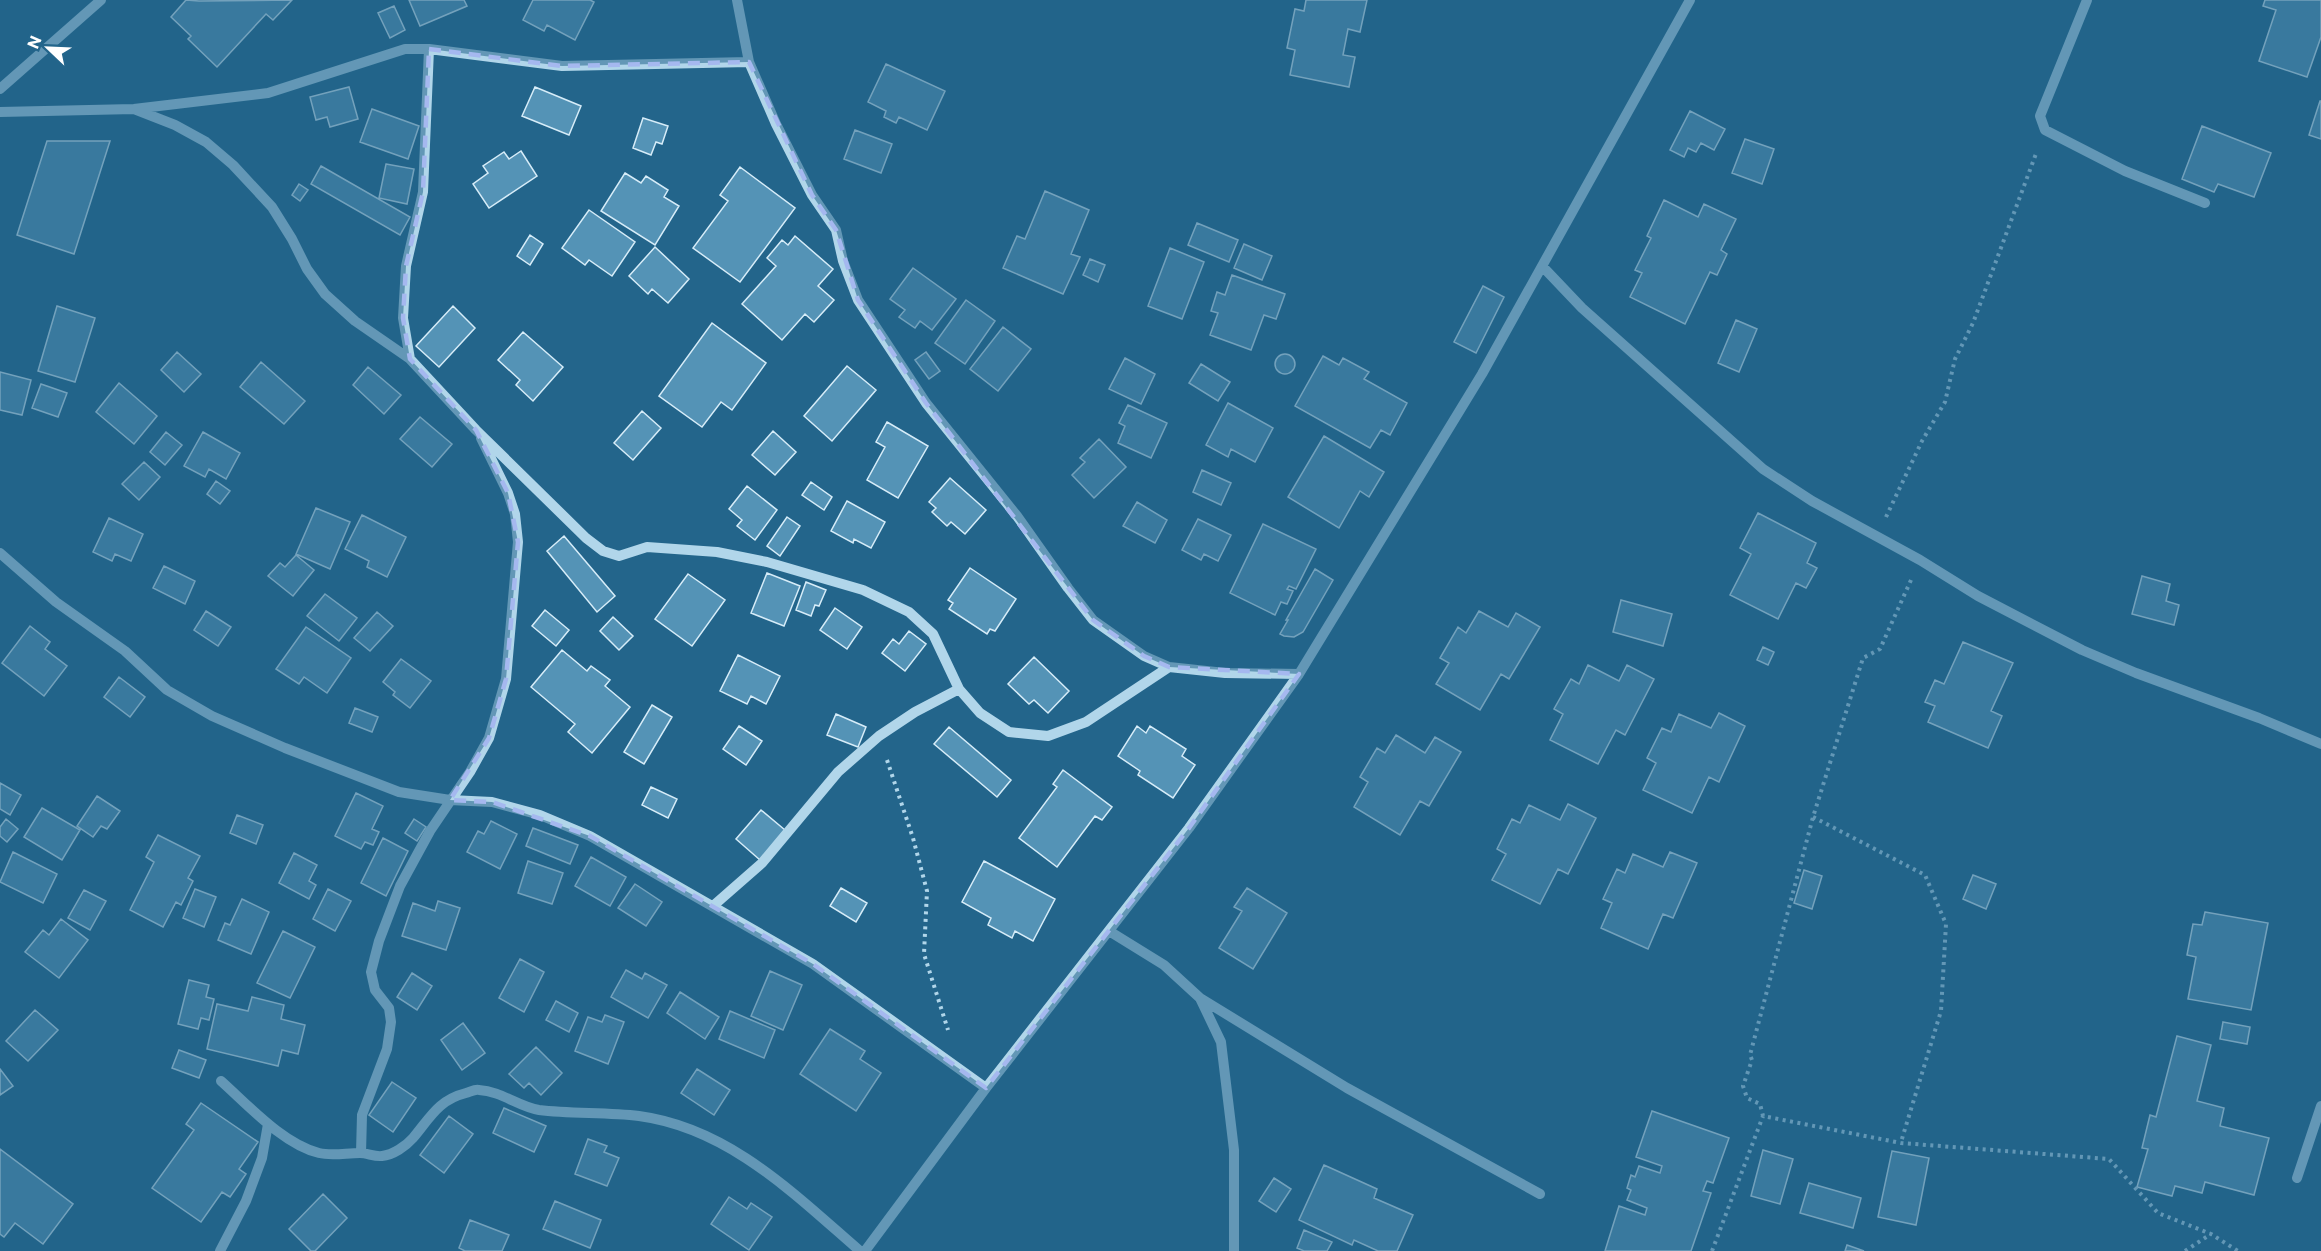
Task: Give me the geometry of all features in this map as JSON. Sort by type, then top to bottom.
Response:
[{"type":"street","points":[[0,89],[101,0]]},
{"type":"street","points":[[737,0],[749,62],[776,124],[807,185],[836,230],[843,261],[858,300],[926,403],[1017,516],[1093,620],[1144,656],[1169,667],[1225,673],[1299,674]]},
{"type":"street","points":[[865,1251],[986,1088],[1189,828],[1299,674],[1482,374],[1690,0]]},
{"type":"street","points":[[2087,0],[2040,116],[2045,130],[2125,171],[2205,203]]},
{"type":"street","points":[[0,112],[134,109],[268,93],[405,49],[429,49],[562,66],[749,62]]},
{"type":"street","points":[[410,359],[403,318],[406,266],[423,192],[429,49]]},
{"type":"street","points":[[134,109],[175,124],[206,142],[233,165],[272,207],[307,269],[325,294],[355,321],[410,359],[477,430],[586,538],[603,551],[620,556],[647,547],[717,552],[767,562],[862,590],[909,612],[933,634],[959,688],[980,713],[1009,732],[1048,736],[1086,722],[1169,667]]},
{"type":"street","points":[[1543,267],[1582,308],[1763,469],[1812,501],[1920,560],[1978,596],[2082,650],[2321,744]]},
{"type":"street","points":[[361,1153],[362,1115],[387,1049],[391,1022],[389,1008],[375,990],[371,972],[379,941],[400,886],[430,831],[470,772],[489,738],[506,679],[518,542],[515,514],[508,494],[477,430]]},
{"type":"street","points":[[0,553],[56,602],[125,651],[167,690],[212,716],[285,748],[399,792],[450,800],[492,802],[540,815],[590,836],[813,964],[986,1088]]},
{"type":"street","points":[[713,906],[762,863],[838,772],[879,736],[915,712],[959,688]]},
{"type":"street","points":[[1109,932],[1164,965],[1200,998],[1347,1088],[1540,1194]]},
{"type":"street","points":[[1200,998],[1221,1042],[1234,1150],[1234,1251]]},
{"type":"street","points":[[221,1081],[268,1124],[297,1144],[319,1153],[361,1153],[383,1156],[401,1149],[430,1114],[453,1096],[478,1089],[503,1095],[536,1109],[567,1113],[639,1116],[690,1128],[728,1145],[779,1180],[860,1251]]},
{"type":"street","points":[[2297,1178],[2321,1106]]},
{"type":"street","points":[[220,1251],[246,1201],[262,1158],[268,1124]]},
{"type":"path","points":[[1876,536],[1922,441],[1945,402],[1955,359],[1973,323],[2045,130]]},
{"type":"path","points":[[1712,1251],[1763,1116],[1760,1104],[1747,1098],[1743,1086],[1752,1060],[1750,1055],[1813,817],[1863,658],[1880,649],[1920,560]]},
{"type":"path","points":[[879,736],[913,838],[927,891],[924,954],[962,1070]]},
{"type":"path","points":[[1813,817],[1925,875],[1946,924],[1941,1011],[1901,1143]]},
{"type":"path","points":[[1763,1116],[1901,1143],[2109,1159],[2158,1213],[2211,1234],[2238,1251]]},
{"type":"path","points":[[2185,1251],[2211,1234]]},
{"type":"highlighted area","points":[[429,49],[562,66],[749,62],[812,195],[836,230],[858,300],[926,403],[1093,620],[1144,656],[1169,667],[1299,674],[1189,828],[986,1088],[813,964],[590,836],[492,802],[450,800],[489,738],[506,679],[518,542],[508,493],[476,430],[410,359],[403,318],[406,266],[423,192]]},
{"type":"building","points":[[186,0],[292,0],[273,20],[266,14],[217,67],[188,39],[191,36],[171,17]]},
{"type":"building","points":[[409,0],[464,0],[467,6],[420,26]]},
{"type":"building","points":[[533,0],[590,0],[594,2],[575,40],[547,25],[544,31],[523,20]]},
{"type":"building","points":[[1306,0],[1367,0],[1360,32],[1348,29],[1343,55],[1355,57],[1349,87],[1290,75],[1295,50],[1287,48],[1295,9],[1304,11]]},
{"type":"building","points":[[2265,0],[2321,0],[2321,37],[2307,77],[2259,61],[2276,10],[2263,6]]},
{"type":"building","points":[[394,6],[405,30],[390,38],[378,13]]},
{"type":"building","points":[[886,64],[945,91],[927,130],[899,117],[896,123],[884,117],[886,111],[868,102]]},
{"type":"building","points":[[349,87],[358,119],[330,127],[327,117],[316,120],[310,97]]},
{"type":"building","points":[[535,87],[581,106],[569,135],[522,116]]},
{"type":"building","points":[[2321,101],[2321,139],[2309,135]]},
{"type":"building","points":[[372,109],[419,126],[408,159],[360,142]]},
{"type":"building","points":[[1690,111],[1725,129],[1714,150],[1701,143],[1696,152],[1688,148],[1684,157],[1670,150]]},
{"type":"building","points":[[643,118],[668,126],[662,144],[656,142],[651,155],[633,148]]},
{"type":"building","points":[[2202,126],[2271,153],[2254,197],[2218,184],[2214,192],[2182,179]]},
{"type":"building","points":[[855,130],[892,144],[881,173],[844,159]]},
{"type":"building","points":[[1745,139],[1774,149],[1762,184],[1732,173]]},
{"type":"building","points":[[47,141],[110,141],[74,254],[17,235]]},
{"type":"building","points":[[521,151],[537,176],[489,208],[473,184],[488,173],[483,166],[504,152],[509,159]]},
{"type":"building","points":[[386,164],[414,169],[407,204],[379,198]]},
{"type":"building","points":[[321,166],[410,217],[400,235],[311,184]]},
{"type":"building","points":[[740,167],[795,208],[740,282],[693,248],[728,201],[720,195]]},
{"type":"building","points":[[625,173],[641,183],[646,176],[668,190],[664,197],[679,206],[655,245],[601,211]]},
{"type":"building","points":[[299,184],[308,190],[300,201],[292,195]]},
{"type":"building","points":[[1045,191],[1089,210],[1071,254],[1080,257],[1063,294],[1003,268],[1017,236],[1025,239]]},
{"type":"building","points":[[1664,200],[1698,217],[1704,204],[1736,219],[1721,250],[1727,254],[1717,275],[1710,272],[1685,324],[1630,297],[1642,273],[1635,270],[1651,238],[1647,236]]},
{"type":"building","points":[[589,210],[635,242],[612,276],[589,260],[585,265],[562,248]]},
{"type":"building","points":[[1197,223],[1238,240],[1229,262],[1188,245]]},
{"type":"building","points":[[530,235],[543,244],[530,265],[517,256]]},
{"type":"building","points":[[795,236],[833,269],[818,286],[834,300],[814,322],[805,314],[782,340],[742,304],[776,266],[767,258],[782,240],[788,245]]},
{"type":"building","points":[[1244,244],[1272,256],[1262,280],[1234,268]]},
{"type":"building","points":[[655,247],[689,279],[668,303],[652,289],[648,294],[629,276]]},
{"type":"building","points":[[1170,248],[1204,262],[1182,319],[1148,306]]},
{"type":"building","points":[[1090,259],[1105,265],[1098,282],[1083,275]]},
{"type":"building","points":[[913,268],[956,299],[932,330],[920,321],[915,328],[899,317],[905,310],[890,299]]},
{"type":"building","points":[[1232,275],[1285,294],[1276,319],[1264,315],[1251,350],[1210,335],[1218,313],[1211,311],[1217,292],[1225,295]]},
{"type":"building","points":[[1483,286],[1504,297],[1476,353],[1454,342]]},
{"type":"building","points":[[966,300],[995,321],[965,364],[935,343]]},
{"type":"building","points":[[57,306],[95,318],[75,382],[38,371]]},
{"type":"building","points":[[453,306],[475,328],[439,367],[416,346]]},
{"type":"building","points":[[1736,320],[1757,329],[1739,372],[1718,363]]},
{"type":"building","points":[[712,323],[766,363],[732,410],[721,402],[702,427],[659,396]]},
{"type":"building","points":[[1003,327],[1031,349],[998,391],[970,369]]},
{"type":"building","points":[[523,332],[563,367],[533,401],[516,385],[520,380],[498,360]]},
{"type":"building","points":[[177,352],[201,374],[184,392],[161,370]]},
{"type":"building","points":[[926,352],[940,371],[929,379],[915,360]]},
{"type":"building","points":[[1285,354],[1292,357],[1295,364],[1292,371],[1285,374],[1278,371],[1275,364],[1278,357]]},
{"type":"building","points":[[1323,356],[1339,365],[1343,358],[1369,372],[1364,379],[1407,403],[1390,435],[1381,430],[1370,448],[1295,406]]},
{"type":"building","points":[[1125,358],[1155,374],[1141,404],[1109,389]]},
{"type":"building","points":[[261,362],[305,401],[284,424],[240,387]]},
{"type":"building","points":[[1201,364],[1230,382],[1218,401],[1189,383]]},
{"type":"building","points":[[847,366],[876,390],[832,441],[804,416]]},
{"type":"building","points":[[368,367],[401,395],[384,414],[353,385]]},
{"type":"building","points":[[0,372],[31,380],[22,415],[0,410]]},
{"type":"building","points":[[119,383],[157,416],[134,444],[96,412]]},
{"type":"building","points":[[41,384],[67,393],[58,417],[32,408]]},
{"type":"building","points":[[1228,403],[1273,428],[1255,462],[1231,449],[1228,457],[1206,445]]},
{"type":"building","points":[[1128,405],[1167,423],[1151,458],[1118,443],[1125,426],[1119,423]]},
{"type":"building","points":[[642,411],[661,428],[633,460],[614,443]]},
{"type":"building","points":[[420,417],[452,444],[432,467],[400,439]]},
{"type":"building","points":[[887,422],[928,446],[898,498],[867,480],[885,447],[876,442]]},
{"type":"building","points":[[773,431],[796,452],[775,475],[752,455]]},
{"type":"building","points":[[166,432],[182,445],[165,465],[150,452]]},
{"type":"building","points":[[203,432],[240,453],[226,479],[209,469],[205,477],[184,466]]},
{"type":"building","points":[[1324,436],[1384,472],[1369,497],[1360,491],[1339,528],[1288,497]]},
{"type":"building","points":[[1099,439],[1126,467],[1094,498],[1072,475],[1085,462],[1080,458]]},
{"type":"building","points":[[144,462],[160,477],[139,500],[122,484]]},
{"type":"building","points":[[1202,470],[1231,483],[1221,505],[1193,492]]},
{"type":"building","points":[[950,478],[986,510],[965,534],[951,522],[947,526],[932,512],[936,508],[929,502]]},
{"type":"building","points":[[216,481],[230,491],[220,504],[207,494]]},
{"type":"building","points":[[811,482],[832,497],[824,510],[802,495]]},
{"type":"building","points":[[747,486],[777,510],[755,540],[737,526],[742,520],[729,509]]},
{"type":"building","points":[[847,501],[885,522],[871,548],[854,539],[853,543],[831,531]]},
{"type":"building","points":[[1137,502],[1167,520],[1155,543],[1123,526]]},
{"type":"building","points":[[316,508],[350,522],[330,569],[296,554]]},
{"type":"building","points":[[1758,513],[1816,543],[1807,563],[1817,568],[1806,588],[1796,583],[1778,619],[1730,595],[1751,554],[1740,548]]},
{"type":"building","points":[[362,515],[406,537],[387,577],[367,567],[369,561],[345,549]]},
{"type":"building","points":[[787,517],[800,526],[780,556],[767,546]]},
{"type":"building","points":[[109,518],[143,534],[131,561],[115,554],[112,561],[93,552]]},
{"type":"building","points":[[1198,519],[1231,535],[1218,561],[1204,554],[1201,560],[1182,550]]},
{"type":"building","points":[[1263,524],[1316,549],[1296,589],[1289,586],[1287,589],[1293,591],[1287,604],[1281,602],[1275,615],[1230,593]]},
{"type":"building","points":[[564,536],[615,596],[597,612],[547,551]]},
{"type":"building","points":[[296,555],[314,570],[293,596],[268,576],[280,563],[285,567]]},
{"type":"building","points":[[164,566],[195,581],[185,604],[153,588]]},
{"type":"building","points":[[970,568],[1016,599],[995,631],[990,629],[987,634],[949,609],[953,603],[948,600]]},
{"type":"building","points":[[1315,569],[1333,580],[1303,632],[1294,637],[1280,634],[1288,620],[1286,620]]},
{"type":"building","points":[[767,573],[800,586],[784,626],[751,613]]},
{"type":"building","points":[[688,574],[725,600],[692,646],[655,619]]},
{"type":"building","points":[[2142,576],[2170,584],[2166,601],[2179,605],[2174,625],[2132,614]]},
{"type":"building","points":[[806,582],[826,590],[819,606],[815,605],[811,616],[796,610]]},
{"type":"building","points":[[325,594],[357,618],[339,641],[307,616]]},
{"type":"building","points":[[1621,600],[1672,614],[1663,646],[1613,632]]},
{"type":"building","points":[[835,608],[862,627],[847,649],[820,630]]},
{"type":"building","points":[[545,610],[569,630],[556,646],[532,626]]},
{"type":"building","points":[[206,611],[231,627],[218,646],[194,630]]},
{"type":"building","points":[[1479,611],[1508,627],[1516,613],[1540,627],[1509,679],[1501,674],[1480,710],[1436,684],[1449,663],[1440,658],[1458,627],[1466,633]]},
{"type":"building","points":[[377,612],[393,626],[370,651],[354,638]]},
{"type":"building","points":[[613,617],[633,636],[619,650],[600,631]]},
{"type":"building","points":[[30,626],[50,642],[45,649],[67,666],[44,696],[2,663]]},
{"type":"building","points":[[306,627],[351,658],[327,693],[304,677],[299,684],[276,669]]},
{"type":"building","points":[[909,631],[926,644],[905,671],[882,653],[893,639],[899,644]]},
{"type":"building","points":[[1963,642],[2013,663],[1991,711],[2002,716],[1988,748],[1928,722],[1935,706],[1925,702],[1935,680],[1944,684]]},
{"type":"building","points":[[1763,647],[1774,652],[1768,665],[1757,660]]},
{"type":"building","points":[[562,650],[587,671],[591,666],[610,680],[605,686],[630,707],[592,753],[568,732],[575,724],[531,687]]},
{"type":"building","points":[[738,655],[780,676],[766,704],[751,696],[747,704],[720,691]]},
{"type":"building","points":[[1034,657],[1069,691],[1048,713],[1034,700],[1029,704],[1008,684]]},
{"type":"building","points":[[401,659],[431,681],[410,708],[393,695],[395,692],[383,682]]},
{"type":"building","points":[[1588,665],[1619,681],[1627,665],[1654,679],[1625,735],[1616,730],[1598,764],[1550,740],[1563,714],[1554,709],[1571,679],[1579,684]]},
{"type":"building","points":[[119,677],[145,697],[130,717],[104,697]]},
{"type":"building","points":[[652,705],[672,717],[644,764],[624,752]]},
{"type":"building","points":[[355,708],[378,717],[372,732],[349,723]]},
{"type":"building","points":[[1719,713],[1745,726],[1719,782],[1709,777],[1692,813],[1643,790],[1656,763],[1647,758],[1662,728],[1671,732],[1679,714],[1711,728]]},
{"type":"building","points":[[836,714],[866,727],[858,747],[827,735]]},
{"type":"building","points":[[739,726],[762,741],[746,765],[723,749]]},
{"type":"building","points":[[1137,726],[1146,733],[1150,726],[1186,749],[1182,756],[1195,765],[1173,798],[1138,775],[1140,771],[1118,756]]},
{"type":"building","points":[[949,727],[1011,780],[997,797],[934,744]]},
{"type":"building","points":[[1396,735],[1425,753],[1435,737],[1461,752],[1429,806],[1420,801],[1400,835],[1354,807],[1368,782],[1360,777],[1377,748],[1385,753]]},
{"type":"building","points":[[1063,770],[1112,807],[1102,820],[1095,816],[1057,867],[1019,838],[1057,787],[1053,784]]},
{"type":"building","points":[[0,783],[21,795],[10,815],[0,809]]},
{"type":"building","points":[[651,787],[677,799],[668,818],[642,805]]},
{"type":"building","points":[[356,793],[383,806],[372,829],[379,832],[373,845],[365,842],[361,849],[335,836]]},
{"type":"building","points":[[97,796],[120,811],[107,829],[101,826],[93,837],[77,826]]},
{"type":"building","points":[[1568,804],[1596,818],[1568,874],[1558,869],[1540,904],[1492,880],[1506,854],[1497,849],[1512,819],[1520,823],[1529,805],[1560,820]]},
{"type":"building","points":[[42,808],[80,830],[62,860],[24,837]]},
{"type":"building","points":[[761,810],[785,830],[760,860],[736,839]]},
{"type":"building","points":[[237,815],[263,825],[256,844],[230,833]]},
{"type":"building","points":[[6,819],[18,829],[7,842],[0,836],[0,827]]},
{"type":"building","points":[[414,819],[426,827],[417,841],[405,833]]},
{"type":"building","points":[[491,821],[517,834],[500,869],[467,852],[478,831],[484,834]]},
{"type":"building","points":[[533,828],[578,845],[570,864],[526,846]]},
{"type":"building","points":[[158,835],[200,856],[188,878],[193,881],[181,905],[176,902],[163,927],[130,910],[154,862],[146,857]]},
{"type":"building","points":[[383,838],[408,851],[386,896],[361,883]]},
{"type":"building","points":[[13,852],[57,874],[43,903],[0,882]]},
{"type":"building","points":[[1670,852],[1697,863],[1673,918],[1663,914],[1648,949],[1601,928],[1612,903],[1603,899],[1617,869],[1625,873],[1633,854],[1663,867]]},
{"type":"building","points":[[294,853],[317,865],[309,881],[316,885],[309,899],[279,883]]},
{"type":"building","points":[[591,857],[626,877],[610,906],[575,886]]},
{"type":"building","points":[[528,861],[563,873],[552,904],[518,893]]},
{"type":"building","points":[[984,861],[1055,899],[1033,941],[1015,931],[1012,938],[988,925],[991,918],[962,902]]},
{"type":"building","points":[[1804,870],[1822,876],[1812,909],[1794,903]]},
{"type":"building","points":[[1973,875],[1996,884],[1986,909],[1963,899]]},
{"type":"building","points":[[635,884],[662,902],[646,926],[618,908]]},
{"type":"building","points":[[841,888],[867,903],[856,922],[830,906]]},
{"type":"building","points":[[1247,888],[1287,913],[1253,969],[1219,948],[1242,911],[1234,907]]},
{"type":"building","points":[[195,889],[216,897],[204,927],[183,918]]},
{"type":"building","points":[[328,889],[351,901],[335,931],[313,919]]},
{"type":"building","points":[[84,890],[106,901],[90,930],[68,918]]},
{"type":"building","points":[[242,899],[269,912],[251,954],[218,940],[225,923],[230,925]]},
{"type":"building","points":[[438,901],[460,908],[446,950],[402,936],[413,903],[435,911]]},
{"type":"building","points":[[2205,912],[2268,923],[2251,1010],[2188,999],[2196,957],[2187,955],[2193,924],[2202,925]]},
{"type":"building","points":[[61,919],[88,940],[59,978],[25,952],[43,930],[49,935]]},
{"type":"building","points":[[283,931],[315,947],[290,998],[257,983]]},
{"type":"building","points":[[520,959],[544,972],[524,1012],[499,998]]},
{"type":"building","points":[[626,970],[642,979],[645,973],[667,985],[648,1018],[611,997]]},
{"type":"building","points":[[770,971],[802,985],[783,1030],[751,1016]]},
{"type":"building","points":[[412,973],[432,986],[417,1010],[397,997]]},
{"type":"building","points":[[189,980],[209,985],[206,997],[214,999],[209,1020],[201,1018],[198,1029],[178,1024]]},
{"type":"building","points":[[680,992],[719,1017],[705,1039],[667,1013]]},
{"type":"building","points":[[252,997],[284,1005],[281,1019],[305,1025],[298,1054],[282,1050],[278,1066],[207,1049],[217,1004],[248,1011]]},
{"type":"building","points":[[556,1001],[578,1013],[569,1032],[546,1020]]},
{"type":"building","points":[[35,1010],[58,1030],[28,1061],[6,1041]]},
{"type":"building","points":[[730,1011],[775,1030],[764,1058],[719,1039]]},
{"type":"building","points":[[605,1015],[624,1022],[608,1064],[575,1051],[588,1017],[602,1022]]},
{"type":"building","points":[[2223,1022],[2250,1027],[2247,1044],[2220,1039]]},
{"type":"building","points":[[463,1023],[485,1053],[462,1070],[441,1040]]},
{"type":"building","points":[[830,1029],[865,1051],[860,1059],[881,1073],[856,1111],[800,1074]]},
{"type":"building","points":[[2177,1036],[2211,1045],[2197,1101],[2224,1108],[2220,1126],[2269,1138],[2254,1195],[2205,1182],[2202,1193],[2175,1186],[2172,1196],[2137,1187],[2148,1149],[2142,1148],[2150,1115],[2156,1117]]},
{"type":"building","points":[[536,1047],[562,1073],[541,1095],[529,1083],[524,1088],[509,1074]]},
{"type":"building","points":[[179,1050],[206,1060],[199,1078],[172,1068]]},
{"type":"building","points":[[0,1069],[13,1086],[0,1095]]},
{"type":"building","points":[[697,1069],[730,1090],[714,1115],[681,1093]]},
{"type":"building","points":[[392,1082],[416,1098],[393,1132],[369,1115]]},
{"type":"building","points":[[201,1103],[258,1142],[239,1169],[246,1174],[230,1197],[222,1192],[201,1222],[152,1188],[194,1130],[186,1124]]},
{"type":"building","points":[[504,1108],[546,1126],[534,1152],[493,1133]]},
{"type":"building","points":[[1652,1111],[1729,1138],[1713,1183],[1707,1181],[1703,1191],[1711,1193],[1691,1251],[1605,1251],[1619,1206],[1645,1215],[1647,1208],[1627,1200],[1631,1190],[1627,1188],[1631,1175],[1635,1177],[1639,1166],[1660,1173],[1662,1166],[1636,1157]]},
{"type":"building","points":[[449,1116],[473,1134],[444,1173],[420,1155]]},
{"type":"building","points":[[588,1139],[607,1146],[604,1152],[619,1158],[607,1186],[575,1174]]},
{"type":"building","points":[[0,1149],[73,1204],[43,1244],[15,1223],[4,1237],[0,1234]]},
{"type":"building","points":[[1763,1150],[1793,1159],[1780,1204],[1751,1196]]},
{"type":"building","points":[[1892,1151],[1929,1158],[1916,1225],[1878,1217]]},
{"type":"building","points":[[1324,1165],[1377,1189],[1374,1198],[1413,1215],[1397,1251],[1378,1251],[1354,1240],[1352,1245],[1299,1220]]},
{"type":"building","points":[[1274,1178],[1291,1189],[1276,1212],[1259,1201]]},
{"type":"building","points":[[1809,1183],[1861,1198],[1853,1228],[1800,1213]]},
{"type":"building","points":[[323,1194],[347,1218],[315,1251],[311,1251],[289,1229]]},
{"type":"building","points":[[729,1197],[747,1209],[751,1203],[772,1217],[749,1250],[711,1224]]},
{"type":"building","points":[[555,1201],[601,1220],[590,1248],[543,1229]]},
{"type":"building","points":[[470,1220],[509,1235],[502,1251],[465,1251],[459,1248]]},
{"type":"building","points":[[1304,1230],[1332,1242],[1327,1251],[1304,1251],[1297,1248]]},
{"type":"building","points":[[1847,1245],[1864,1251],[1845,1251]]}]
